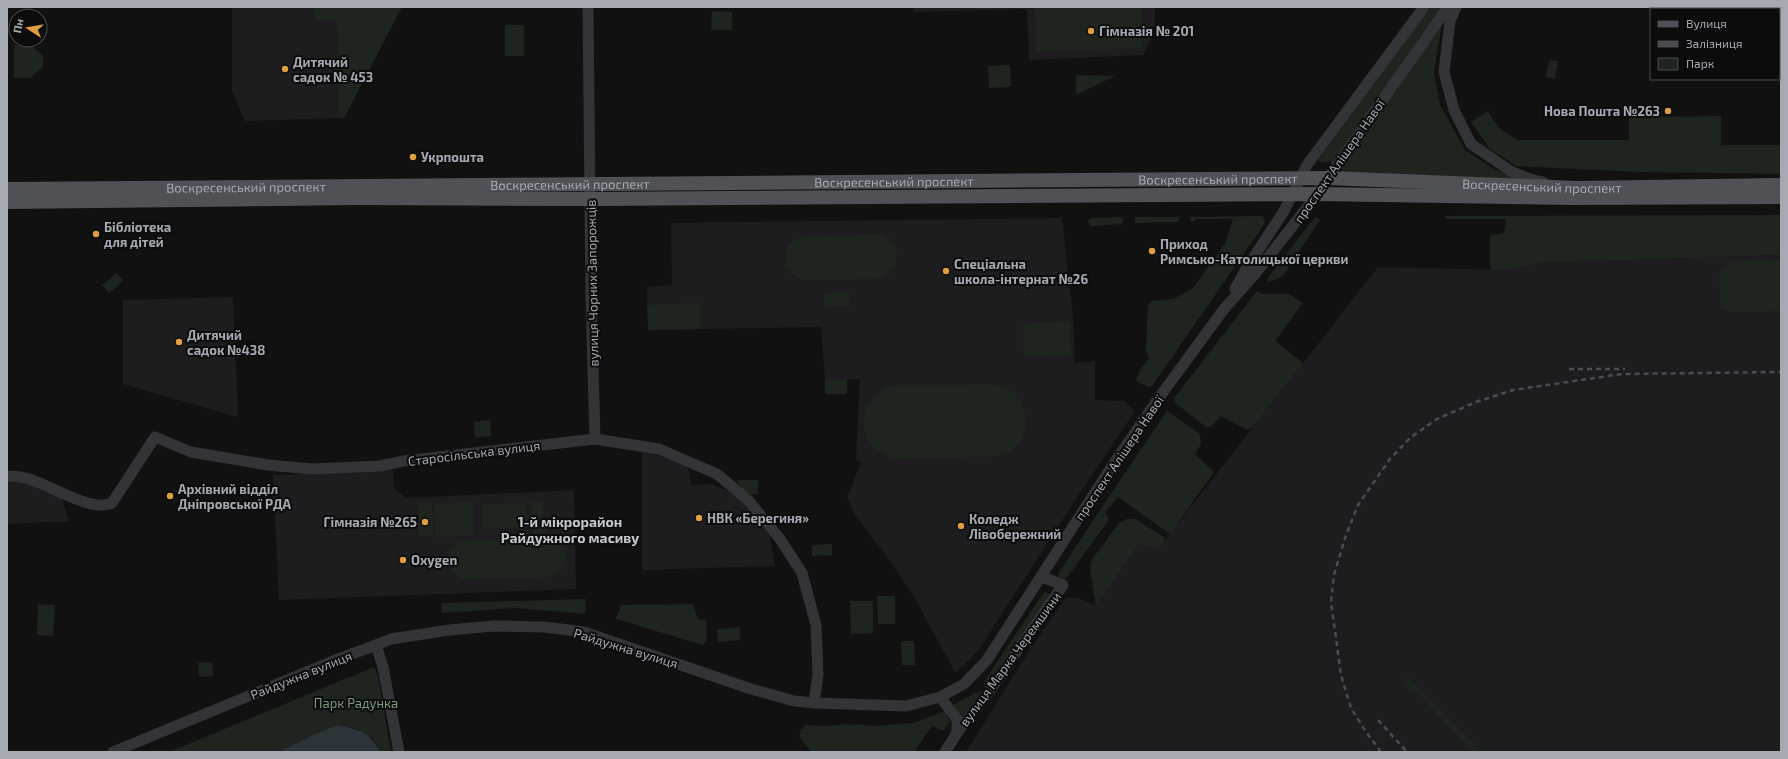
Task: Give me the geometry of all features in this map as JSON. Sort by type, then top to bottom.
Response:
[{"type":"main road","name":"Воскресенський проспект","points":[[7,189],[1328,178],[1577,188],[1781,185]]},
{"type":"main road","name":"Воскресенський проспект","points":[[7,202],[357,198],[590,199],[1292,194],[1572,198],[1781,197]]},
{"type":"street","name":"вулиця Чорних Запорожців","points":[[588,7],[595,439]]},
{"type":"street","name":"проспект Алішера Навої","points":[[1224,309],[1246,269],[1284,211],[1298,179],[1351,104],[1424,7]]},
{"type":"street","name":"проспект Алішера Навої","points":[[940,697],[964,684],[987,660],[1120,454],[1158,399],[1224,309],[1255,274],[1318,194],[1448,7]]},
{"type":"street","points":[[1456,7],[1450,21],[1444,72],[1454,110],[1472,144],[1512,172],[1530,179],[1577,188]]},
{"type":"street","name":"Старосільська вулиця","points":[[7,476],[33,480],[92,504],[106,506],[112,503],[155,437],[191,452],[268,465],[312,469],[380,466],[404,461],[595,439],[659,449],[717,474],[748,500],[767,523],[802,574],[816,625],[818,675],[814,703]]},
{"type":"street","name":"вулиця Марка Черемшини","points":[[945,752],[1063,585],[1042,577]]},
{"type":"street","name":"Райдужна вулиця","points":[[113,752],[333,661],[391,639],[456,629],[494,626],[557,628],[584,632],[751,689],[794,701],[906,706],[940,697]]},
{"type":"street","points":[[376,645],[383,667],[399,752]]},
{"type":"street","name":"вулиця Марка Черемшини","points":[[940,697],[958,719],[957,733]]},
{"type":"shaded area","name":"Дитячий садок № 453","points":[[232,7],[312,7],[317,20],[337,20],[339,118],[245,121],[232,90]]},
{"type":"shaded area","name":"Гімназія № 201","points":[[913,7],[1155,7],[1155,23],[1153,35],[1143,55],[1029,60],[1027,9],[913,12]]},
{"type":"shaded area","points":[[1781,7],[1781,73],[1780,8],[1728,8]]},
{"type":"shaded area","points":[[1062,218],[1073,316],[1075,363],[1095,361],[1095,400],[1125,401],[1135,411],[1072,505],[978,651],[955,672],[913,595],[884,552],[855,516],[847,497],[861,463],[856,460],[860,379],[825,380],[821,327],[648,330],[647,287],[672,285],[671,223]]},
{"type":"shaded area","points":[[1781,255],[1781,752],[966,752],[1031,648],[1066,597],[1080,599],[1096,606],[1139,544],[1158,549],[1378,267],[1508,270],[1540,263]]},
{"type":"shaded area","name":"Дитячий садок №438","points":[[233,297],[238,417],[123,384],[123,300]]},
{"type":"shaded area","name":"НВК «Берегиня»","points":[[642,450],[688,466],[691,485],[713,484],[742,499],[770,537],[775,566],[642,570]]},
{"type":"shaded area","name":"Гімназія №265","points":[[393,470],[394,488],[406,498],[574,490],[576,589],[279,600],[273,475]]},
{"type":"shaded area","points":[[7,480],[17,480],[36,486],[62,498],[69,521],[7,524]]},
{"type":"shaded area","points":[[338,725],[363,732],[372,740],[380,752],[279,752],[315,734]]},
{"type":"green space","points":[[312,7],[402,7],[344,118],[339,118],[337,20],[316,20]]},
{"type":"green space","name":"Гімназія № 201","points":[[1035,7],[1141,7],[1142,48],[1036,51]]},
{"type":"green space","points":[[1430,7],[1443,7],[1332,162],[1320,162],[1318,160]]},
{"type":"green space","points":[[712,11],[732,12],[732,30],[711,30]]},
{"type":"green space","points":[[1442,24],[1434,72],[1440,105],[1465,150],[1494,169],[1518,180],[1338,172]]},
{"type":"green space","points":[[505,25],[524,25],[524,56],[505,56]]},
{"type":"green space","points":[[14,48],[34,48],[43,56],[43,67],[30,78],[14,78]]},
{"type":"green space","points":[[1549,60],[1558,61],[1555,79],[1546,77]]},
{"type":"green space","points":[[1010,65],[1011,87],[989,88],[988,66]]},
{"type":"green space","points":[[1076,75],[1115,76],[1076,95]]},
{"type":"green space","points":[[1488,111],[1499,128],[1518,140],[1629,140],[1629,117],[1721,116],[1721,145],[1781,145],[1781,174],[1640,172],[1516,166],[1490,149],[1471,122]]},
{"type":"green space","points":[[1781,215],[1781,255],[1540,263],[1508,270],[1492,270],[1490,266],[1490,235],[1504,233],[1506,219],[1446,219],[1445,216]]},
{"type":"green space","points":[[1263,216],[1265,223],[1152,386],[1148,387],[1136,380],[1139,372],[1149,358],[1146,351],[1148,304],[1152,301],[1173,299],[1192,289],[1225,244],[1233,219],[1196,219],[1195,221],[1191,222],[1190,217]]},
{"type":"green space","points":[[1123,217],[1122,224],[1090,226],[1088,220],[1092,218]]},
{"type":"green space","points":[[1135,217],[1179,217],[1179,222],[1135,223]]},
{"type":"green space","points":[[1315,217],[1320,220],[1283,276],[1268,282],[1267,279]]},
{"type":"green space","points":[[878,234],[886,237],[892,243],[896,256],[892,270],[878,279],[801,280],[789,270],[786,264],[786,252],[789,246],[801,237]]},
{"type":"green space","points":[[1756,260],[1781,261],[1781,311],[1732,312],[1721,309],[1719,274],[1729,263]]},
{"type":"green space","points":[[117,273],[123,281],[109,293],[102,285]]},
{"type":"green space","points":[[849,291],[850,305],[825,308],[824,294]]},
{"type":"green space","points":[[1256,292],[1264,294],[1289,294],[1303,303],[1275,341],[1303,363],[1253,427],[1247,430],[1221,416],[1211,427],[1206,427],[1174,402],[1175,397]]},
{"type":"green space","points":[[700,303],[700,329],[648,330],[647,305]]},
{"type":"green space","points":[[1070,321],[1071,355],[1024,357],[1023,323]]},
{"type":"green space","points":[[847,379],[847,394],[825,394],[825,380]]},
{"type":"green space","points":[[984,384],[1003,387],[1013,392],[1020,401],[1026,423],[1024,434],[1015,447],[1006,453],[996,456],[900,459],[885,454],[874,447],[867,437],[864,425],[865,414],[870,402],[879,392],[893,385]]},
{"type":"green space","points":[[1167,411],[1200,434],[1201,444],[1195,454],[1214,472],[1170,534],[1118,497],[1105,512],[1109,520],[1065,580],[1060,580],[1058,574]]},
{"type":"green space","points":[[490,420],[491,436],[475,437],[474,422]]},
{"type":"green space","points":[[736,480],[758,480],[758,494],[747,495]]},
{"type":"green space","points":[[432,502],[433,535],[419,536],[418,503]]},
{"type":"green space","points":[[474,502],[475,535],[436,537],[435,504]]},
{"type":"green space","points":[[532,502],[543,502],[545,533],[533,534]]},
{"type":"green space","points":[[526,503],[527,527],[482,529],[481,505]]},
{"type":"green space","points":[[1127,519],[1135,519],[1164,537],[1165,541],[1158,549],[1139,544],[1096,606],[1090,569],[1091,561],[1118,524]]},
{"type":"green space","points":[[547,538],[556,540],[562,544],[567,556],[566,563],[562,569],[557,574],[549,577],[462,579],[452,571],[450,565],[449,554],[452,548],[463,541]]},
{"type":"green space","points":[[832,544],[832,555],[812,556],[812,545]]},
{"type":"green space","points":[[1044,592],[1050,594],[1049,598],[985,686],[983,683]]},
{"type":"green space","points":[[877,596],[895,596],[895,624],[878,624]]},
{"type":"green space","points":[[586,599],[585,614],[515,608],[442,613],[441,603]]},
{"type":"green space","points":[[850,601],[873,601],[873,633],[851,634]]},
{"type":"green space","points":[[38,604],[55,605],[53,636],[37,635]]},
{"type":"green space","points":[[693,604],[698,619],[706,620],[707,638],[703,645],[616,619],[621,605]]},
{"type":"green space","points":[[740,627],[740,640],[718,642],[717,629]]},
{"type":"green space","points":[[901,641],[914,641],[915,665],[902,665]]},
{"type":"green space","points":[[212,662],[213,676],[199,677],[198,663]]},
{"type":"green space","name":"Парк Радунка","points":[[374,667],[378,676],[391,752],[380,752],[373,739],[357,729],[338,725],[315,734],[279,752],[169,752]]},
{"type":"green space","points":[[1408,677],[1481,752],[1473,752],[1413,688],[1411,690],[1403,683]]},
{"type":"green space","points":[[979,691],[982,691],[962,717],[953,705]]},
{"type":"green space","points":[[945,711],[950,722],[943,731],[932,726],[914,752],[811,752],[799,736],[801,732],[800,729],[803,729],[805,725],[829,726],[846,724],[876,726],[913,723]]},
{"type":"railway","points":[[1569,369],[1625,369]]},
{"type":"railway","points":[[1381,752],[1351,708],[1341,675],[1331,602],[1334,575],[1345,538],[1358,505],[1390,459],[1410,438],[1437,419],[1476,402],[1513,390],[1622,374],[1781,372]]},
{"type":"railway","points":[[1378,720],[1407,752]]},
{"type":"place","name":"Гімназія № 201","points":[[1091,31]]},
{"type":"place","name":"Дитячий садок № 453","points":[[285,69]]},
{"type":"place","name":"Нова Пошта №263","points":[[1668,111]]},
{"type":"place","name":"Укрпошта","points":[[413,157]]},
{"type":"place","name":"Бібліотека для дітей","points":[[96,234]]},
{"type":"place","name":"Приход Римсько-Католицької церкви","points":[[1152,251]]},
{"type":"place","name":"Спеціальна школа-інтернат №26","points":[[946,271]]},
{"type":"place","name":"Дитячий садок №438","points":[[179,342]]},
{"type":"place","name":"Архівний відділ Дніпровської РДА","points":[[170,496]]},
{"type":"place","name":"НВК «Берегиня»","points":[[699,518]]},
{"type":"place","name":"Гімназія №265","points":[[425,522]]},
{"type":"place","name":"Коледж Лівобережний","points":[[961,526]]},
{"type":"place","name":"Oxygen","points":[[403,560]]},
{"type":"district","name":"1-й мікрорайон Райдужного масиву","points":[[570,530]]}]
